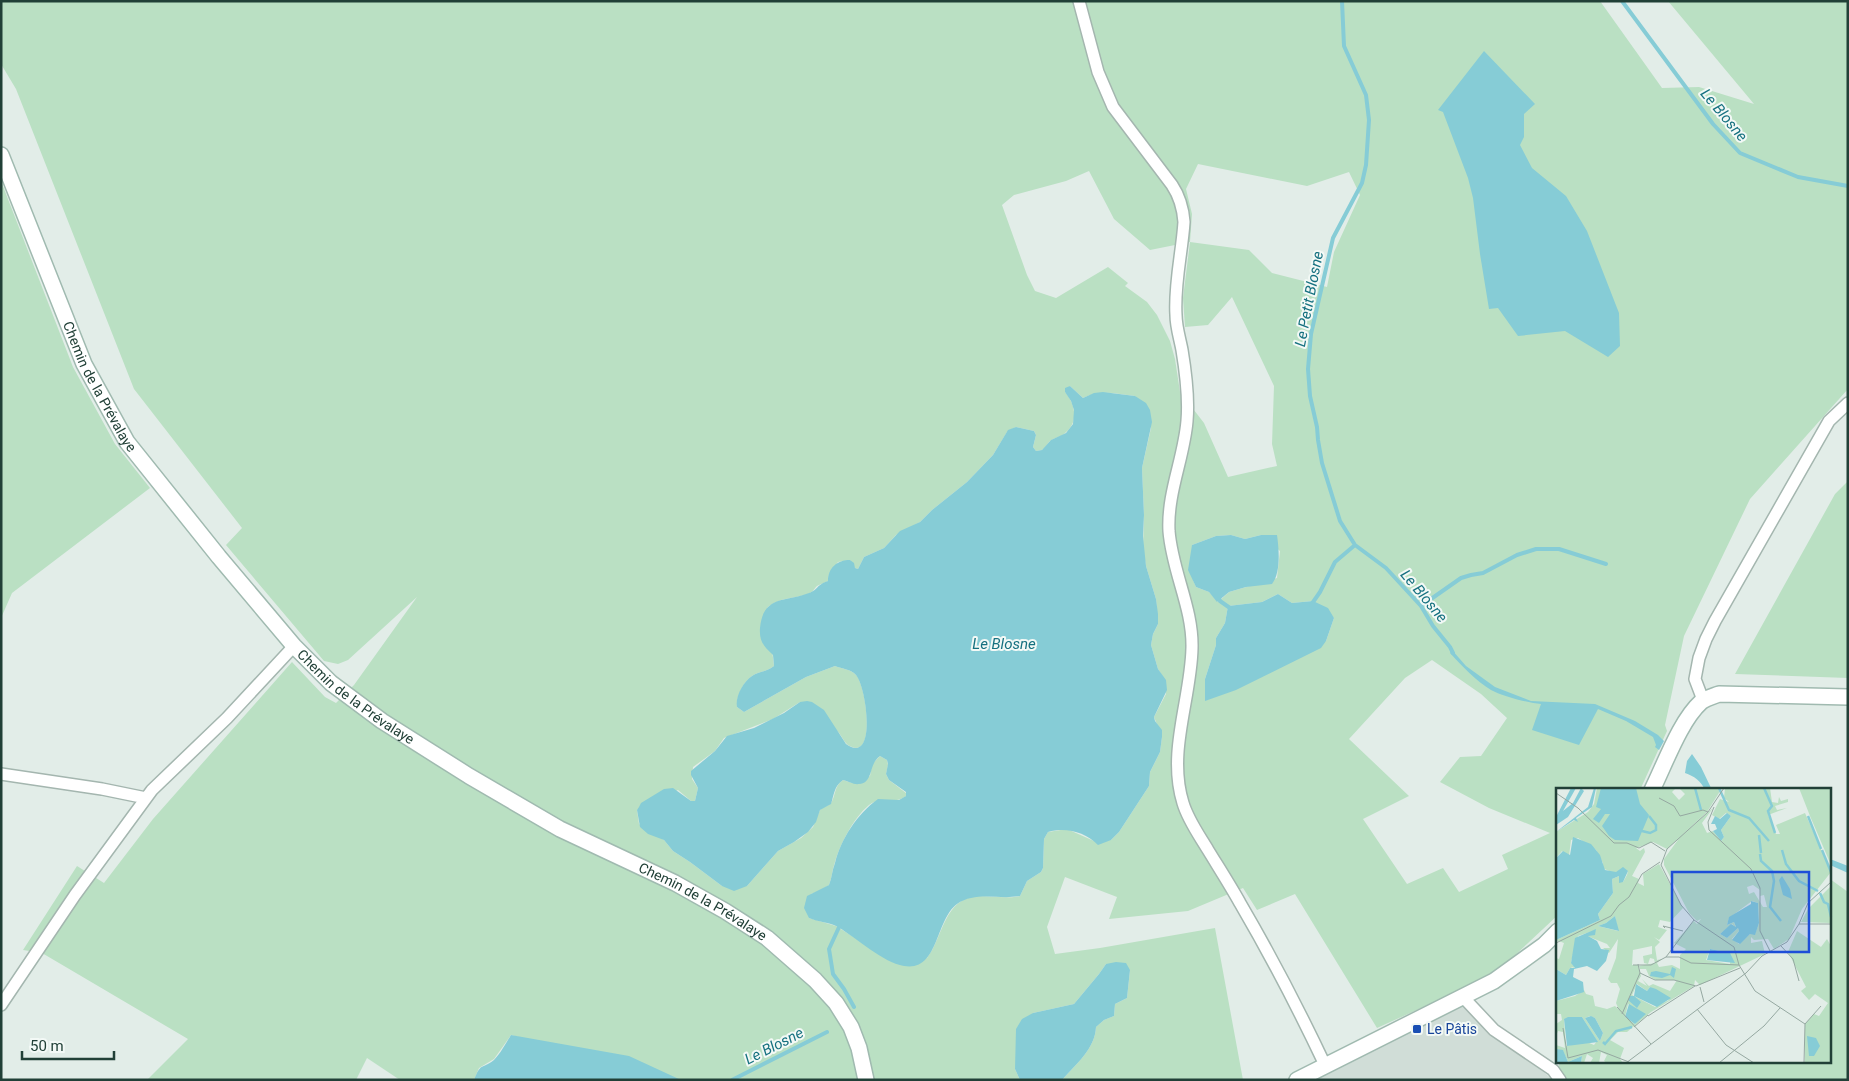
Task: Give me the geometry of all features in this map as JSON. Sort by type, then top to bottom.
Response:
[{"type":"street","points":[[1080,1],[1098,72],[1110,100],[1125,124],[1172,184],[1184,211],[1176,297],[1176,317],[1184,362],[1188,403],[1184,443],[1171,501],[1169,530],[1171,547],[1192,632],[1190,666],[1179,746],[1178,769],[1180,791],[1196,831],[1240,903],[1285,983],[1325,1065]]},
{"type":"street","name":"Chemin de la Prévalaye","points":[[1,155],[84,364],[127,442],[219,557],[294,646],[331,683],[382,721],[469,776],[560,829],[675,883],[725,911],[767,938],[815,980],[836,1003],[851,1027],[866,1080]]},
{"type":"street","points":[[1703,700],[1695,679],[1696,669],[1715,621],[1829,421],[1848,403]]},
{"type":"street","points":[[1,1006],[75,895],[152,790],[227,718],[294,646]]},
{"type":"street","points":[[1653,788],[1678,734],[1690,714],[1703,700],[1719,694],[1848,696]]},
{"type":"street","points":[[1,774],[102,789],[146,798]]},
{"type":"street","points":[[1297,1080],[1511,970],[1556,933]]},
{"type":"street","points":[[1463,996],[1494,1030],[1553,1070],[1560,1080]]},
{"type":"shaded area","points":[[1465,1003],[1553,1080],[1311,1080]]},
{"type":"green space","points":[[1,1],[1600,1],[1662,88],[1699,87],[1754,104],[1668,1],[1848,1],[1848,389],[1750,499],[1684,636],[1665,725],[1667,731],[1641,788],[1556,788],[1556,917],[1511,959],[1483,980],[1377,1028],[1295,894],[1257,910],[1243,888],[1188,911],[1109,919],[1117,897],[1065,877],[1047,927],[1055,954],[1215,928],[1243,1080],[1062,1080],[1088,1049],[1095,1035],[1096,1027],[1104,1020],[1114,1016],[1115,1004],[1127,998],[1130,970],[1106,964],[1074,1004],[1033,1013],[1015,1069],[1020,1080],[681,1080],[511,1035],[494,1059],[479,1068],[474,1080],[400,1080],[367,1058],[356,1080],[147,1080],[188,1039],[42,953],[23,950],[77,866],[104,883],[153,819],[292,662],[325,697],[336,703],[354,685],[417,597],[348,660],[338,664],[324,661],[226,545],[242,528],[134,389],[16,89],[1,64]],"holes":[[[1198,164],[1307,186],[1349,172],[1360,195],[1334,252],[1327,287],[1272,273],[1249,250],[1190,242],[1192,214],[1186,189]],[[1089,171],[1114,219],[1150,250],[1190,242],[1183,298],[1185,327],[1208,325],[1232,297],[1274,386],[1272,444],[1277,466],[1228,477],[1204,423],[1180,392],[1170,341],[1157,315],[1147,302],[1125,286],[1128,283],[1108,267],[1056,298],[1035,291],[1027,275],[1002,205],[1014,195],[1066,181]],[[1070,386],[1083,398],[1102,393],[1135,396],[1151,428],[1142,468],[1143,548],[1146,566],[1156,599],[1158,624],[1153,634],[1151,645],[1158,669],[1163,677],[1166,694],[1154,717],[1162,737],[1160,752],[1150,772],[1149,786],[1119,832],[1111,840],[1094,841],[1067,829],[1048,832],[1044,839],[1043,868],[1041,872],[1027,881],[1020,896],[978,896],[967,898],[951,911],[927,958],[895,963],[836,926],[809,918],[811,894],[829,885],[841,847],[849,829],[860,814],[876,801],[898,800],[906,796],[906,793],[889,780],[886,774],[887,760],[880,756],[872,764],[870,776],[852,783],[843,780],[840,782],[831,803],[820,810],[813,827],[801,838],[778,851],[747,886],[722,886],[673,851],[664,840],[639,824],[637,810],[678,790],[691,801],[695,801],[698,788],[692,779],[693,767],[715,751],[724,738],[773,719],[800,702],[835,729],[848,745],[859,747],[864,741],[867,718],[863,692],[856,675],[846,669],[835,666],[806,677],[744,712],[737,707],[739,694],[746,682],[755,674],[774,666],[767,608],[782,600],[808,594],[817,586],[828,581],[829,574],[838,562],[850,560],[855,568],[858,569],[864,557],[884,548],[896,535],[920,522],[967,482],[993,455],[1007,432],[1016,427],[1034,431],[1036,435],[1033,447],[1036,451],[1042,450],[1050,441],[1069,430],[1072,425],[1074,419],[1072,402],[1065,392]],[[1231,535],[1245,539],[1261,535],[1280,551],[1277,578],[1229,592],[1218,602],[1209,592],[1196,587],[1193,580],[1192,545],[1216,536]],[[1278,594],[1292,603],[1313,601],[1334,618],[1326,641],[1205,679],[1216,645],[1216,638],[1225,623],[1228,606],[1262,602]],[[1432,660],[1481,694],[1507,718],[1481,756],[1460,757],[1440,782],[1489,808],[1550,833],[1502,855],[1508,869],[1459,892],[1443,868],[1407,884],[1363,819],[1409,796],[1349,739],[1405,678]]]},
{"type":"green space","points":[[1,181],[73,367],[115,444],[150,488],[12,593],[1,618]]},
{"type":"green space","points":[[1848,481],[1848,678],[1735,674],[1835,494]]},
{"type":"green space","points":[[1832,880],[1848,892],[1848,1080],[1565,1080],[1557,1071],[1559,1064],[1832,1064]]},
{"type":"water","points":[[1484,51],[1535,104],[1524,114],[1524,137],[1520,145],[1532,168],[1566,196],[1587,231],[1619,313],[1620,346],[1608,357],[1565,331],[1518,336],[1498,308],[1489,309],[1473,198],[1468,178],[1443,112],[1438,110]]},
{"type":"water","name":"Le Blosne","points":[[1070,386],[1083,398],[1094,393],[1103,392],[1135,396],[1146,403],[1150,410],[1152,422],[1142,468],[1143,536],[1146,566],[1156,599],[1158,614],[1158,624],[1153,634],[1151,645],[1158,669],[1166,680],[1167,690],[1154,717],[1162,730],[1162,737],[1160,752],[1150,772],[1149,786],[1119,832],[1111,840],[1098,845],[1081,834],[1068,830],[1048,832],[1044,839],[1043,868],[1041,872],[1027,881],[1020,896],[972,898],[957,904],[944,921],[930,953],[924,961],[915,966],[904,966],[887,960],[838,927],[809,918],[804,908],[807,896],[829,885],[841,845],[863,812],[878,799],[899,800],[906,796],[906,792],[889,780],[886,774],[887,760],[880,756],[876,759],[869,777],[864,783],[857,784],[843,780],[840,782],[831,804],[820,810],[816,822],[808,832],[778,851],[747,886],[734,891],[722,886],[673,851],[664,840],[648,834],[640,827],[637,810],[641,803],[664,789],[673,788],[691,801],[695,801],[698,788],[691,775],[691,771],[715,751],[727,736],[754,728],[784,713],[800,702],[812,702],[824,710],[846,744],[856,748],[862,744],[866,735],[866,708],[860,683],[856,675],[849,670],[835,666],[806,677],[744,712],[737,707],[738,694],[746,682],[755,674],[774,666],[773,655],[760,637],[762,617],[766,610],[771,605],[784,599],[809,593],[828,581],[830,572],[841,561],[850,560],[854,563],[855,568],[858,569],[864,557],[884,548],[900,531],[920,522],[967,482],[993,455],[1008,430],[1016,427],[1034,431],[1036,435],[1033,447],[1036,451],[1042,450],[1051,440],[1066,433],[1073,424],[1074,410],[1065,392],[1065,388]]},
{"type":"water","points":[[1231,535],[1245,539],[1261,535],[1277,535],[1279,554],[1277,574],[1272,584],[1246,587],[1229,592],[1217,602],[1209,592],[1196,587],[1188,570],[1192,545],[1216,536]]},
{"type":"water","points":[[1278,594],[1292,603],[1313,601],[1328,608],[1334,618],[1326,641],[1321,648],[1236,690],[1205,701],[1205,679],[1216,645],[1216,638],[1225,623],[1228,606],[1262,602]]},
{"type":"water","points":[[1452,650],[1466,666],[1495,687],[1531,701],[1595,704],[1635,721],[1658,735],[1664,741],[1659,750],[1655,747],[1653,737],[1626,721],[1598,709],[1579,745],[1532,730],[1541,704],[1515,699],[1491,690],[1459,663],[1450,653]]},
{"type":"water","points":[[1692,754],[1711,788],[1704,788],[1697,779],[1685,773],[1687,761]]},
{"type":"water","points":[[1832,860],[1848,866],[1848,873],[1832,866]]},
{"type":"water","points":[[1126,963],[1130,970],[1127,998],[1115,1004],[1114,1016],[1104,1020],[1096,1027],[1095,1035],[1084,1056],[1062,1080],[1020,1080],[1015,1069],[1016,1029],[1022,1019],[1033,1013],[1074,1004],[1106,964]]},
{"type":"water","points":[[511,1035],[629,1056],[681,1080],[474,1080],[480,1068],[497,1057]]},
{"type":"waterway","name":"Le Petit Blosne","points":[[1342,1],[1344,46],[1366,95],[1369,120],[1366,165],[1362,183],[1333,238],[1311,334],[1308,369],[1310,396],[1322,463],[1340,521],[1355,545],[1386,568],[1421,606],[1453,653]]},
{"type":"waterway","name":"Le Blosne","points":[[1622,1],[1713,124],[1740,153],[1798,177],[1848,186]]},
{"type":"waterway","name":"Le Blosne","points":[[1311,605],[1320,592],[1335,562],[1355,545]]},
{"type":"waterway","points":[[1421,606],[1461,578],[1483,573],[1517,555],[1536,549],[1559,549],[1606,564]]},
{"type":"waterway","name":"Le Blosne","points":[[1219,598],[1220,601],[1230,608]]},
{"type":"waterway","name":"Le Blosne","points":[[840,925],[829,949],[833,974],[854,1007]]},
{"type":"waterway","name":"Le Blosne","points":[[732,1080],[827,1032]]},
{"type":"place","name":"Le Pâtis","points":[[1417,1029]]}]
